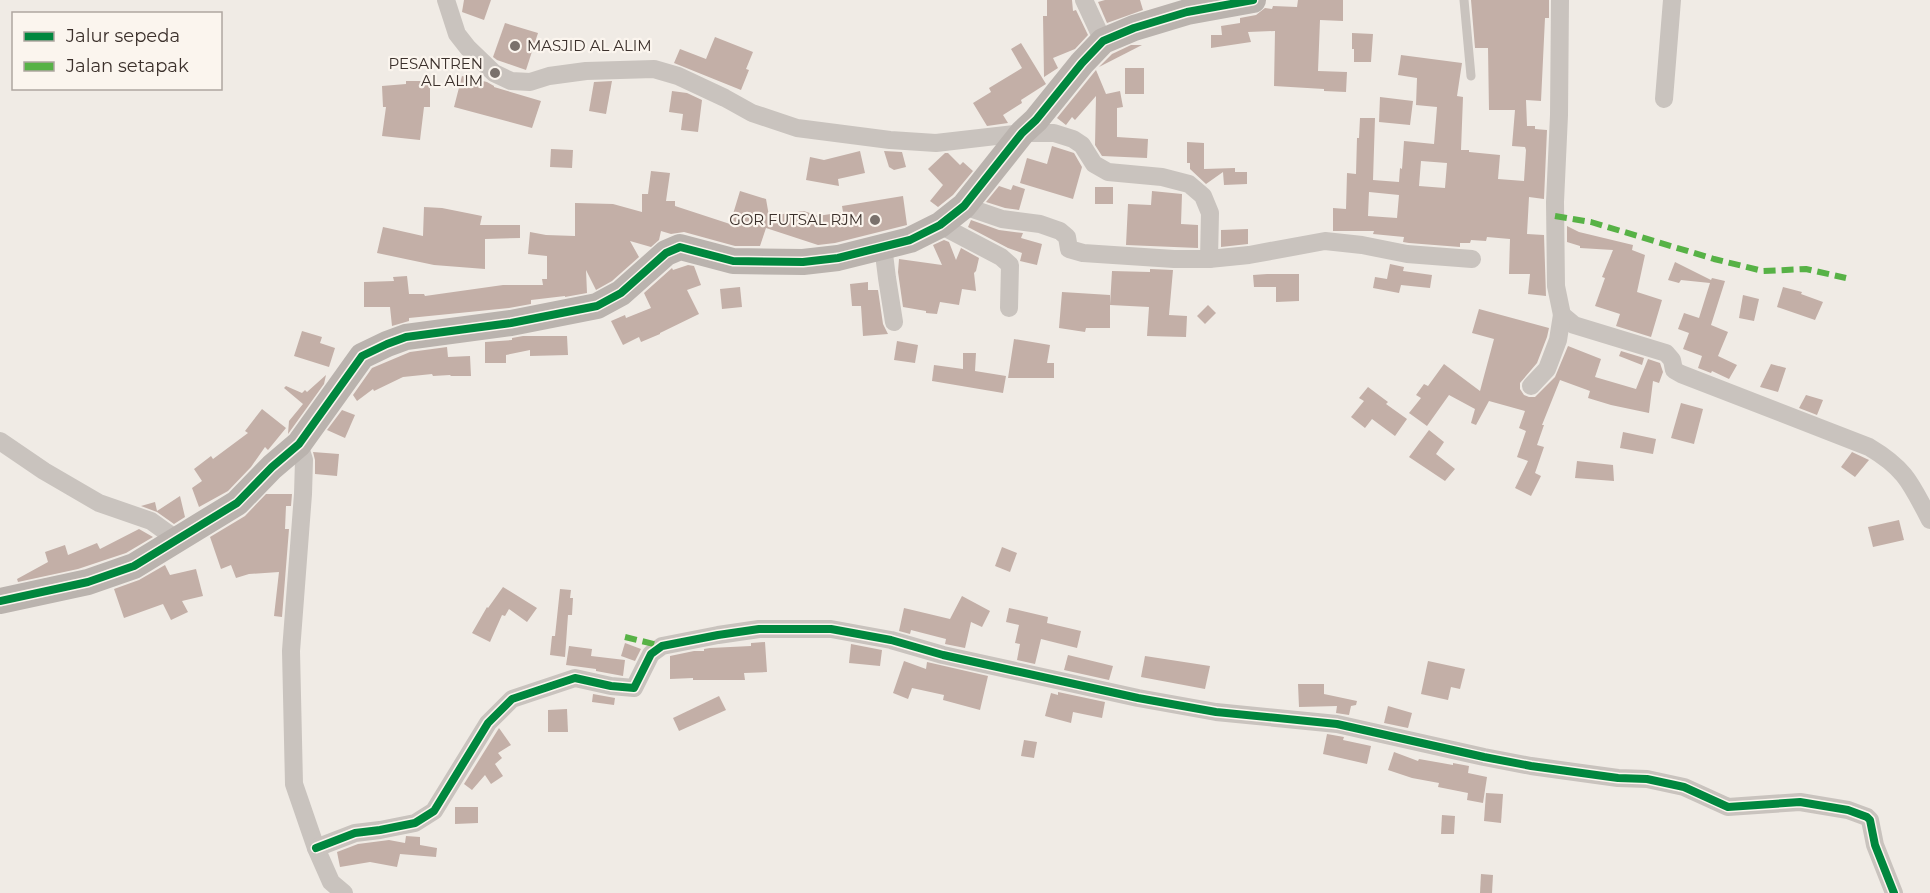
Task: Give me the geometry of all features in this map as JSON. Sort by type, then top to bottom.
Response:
[{"type":"street","points":[[446,0],[457,34],[468,48],[494,73],[511,81],[530,82],[549,76],[586,71],[654,69],[678,76],[752,113],[797,128],[890,140],[936,143],[1022,133],[1054,134],[1073,139],[1082,145],[1095,164],[1108,172],[1162,177],[1189,184],[1203,196],[1210,213],[1209,259]]},
{"type":"street","points":[[1084,0],[1103,41]]},
{"type":"street","points":[[0,601],[98,579],[134,566],[237,503],[272,467],[299,444],[362,356],[406,337],[511,323],[597,306],[621,292],[666,253],[680,247],[733,261],[803,262],[838,258],[910,240],[940,225],[964,206],[1022,133],[1036,120],[1103,41],[1193,5],[1253,0]]},
{"type":"street","points":[[1531,386],[1547,369],[1558,340],[1562,315],[1556,286],[1555,245],[1560,0]]},
{"type":"street","points":[[1664,99],[1672,0]]},
{"type":"street","points":[[964,206],[1002,219],[1040,224],[1060,231],[1067,237],[1069,249],[1075,251],[1174,259],[1209,259],[1250,255],[1324,241],[1362,245],[1407,254],[1472,259]]},
{"type":"street","points":[[940,225],[1001,257],[1010,265],[1009,308]]},
{"type":"street","points":[[884,246],[886,278],[894,322]]},
{"type":"street","points":[[1562,315],[1574,325],[1666,353],[1672,360],[1674,370],[1681,374],[1869,447],[1887,458],[1905,474],[1930,520]]},
{"type":"street","points":[[0,441],[44,471],[99,503],[151,521],[176,539]]},
{"type":"street","points":[[299,444],[304,460],[291,651],[294,784],[316,848],[331,882],[344,893]]},
{"type":"street","points":[[316,848],[355,833],[415,822],[434,811],[488,723],[512,699],[575,678],[611,686],[634,688],[651,654],[662,646],[682,641],[759,629],[831,629],[891,640],[943,655],[1138,698],[1216,712],[1337,724],[1531,766],[1618,778],[1647,779],[1684,787],[1728,807],[1800,802],[1848,810],[1869,820],[1875,845],[1894,893]]},
{"type":"lane","points":[[1464,0],[1471,76]]},
{"type":"building","points":[[464,0],[491,0],[484,20],[462,12]]},
{"type":"building","points":[[1047,0],[1072,0],[1073,11],[1076,10],[1088,35],[1075,49],[1053,58],[1058,68],[1044,77],[1043,16],[1047,16]]},
{"type":"building","points":[[1140,0],[1143,10],[1107,23],[1098,2]]},
{"type":"building","points":[[1298,0],[1343,0],[1343,21],[1320,20],[1318,71],[1347,72],[1346,92],[1274,86],[1275,31],[1248,32],[1251,42],[1211,48],[1211,35],[1222,35],[1221,26],[1240,23],[1240,18],[1256,15],[1265,8],[1272,9],[1273,6],[1297,7]]},
{"type":"building","points":[[1471,0],[1549,0],[1549,18],[1545,18],[1541,101],[1526,100],[1527,126],[1547,130],[1544,199],[1529,197],[1527,234],[1544,235],[1546,296],[1528,294],[1530,274],[1509,274],[1510,239],[1487,237],[1486,241],[1471,240],[1470,243],[1460,243],[1460,247],[1403,242],[1404,237],[1373,234],[1374,231],[1333,231],[1333,208],[1346,209],[1347,173],[1356,174],[1360,118],[1375,118],[1373,180],[1399,182],[1404,141],[1434,144],[1437,107],[1416,105],[1417,78],[1398,75],[1401,55],[1462,63],[1457,96],[1463,97],[1461,150],[1500,155],[1498,179],[1524,181],[1525,147],[1512,146],[1515,110],[1489,110],[1488,48],[1475,48]],"holes":[[[1421,161],[1447,163],[1445,188],[1419,186]],[[1369,192],[1399,195],[1397,218],[1368,216]]]},
{"type":"building","name":"MASJID AL ALIM","points":[[505,23],[538,33],[526,70],[493,57]]},
{"type":"building","points":[[1352,33],[1373,34],[1371,62],[1354,62]]},
{"type":"building","points":[[715,37],[753,52],[741,90],[674,63],[680,49],[706,59]]},
{"type":"building","points":[[1021,43],[1046,84],[1003,115],[1008,123],[987,126],[973,103],[991,92],[989,88],[1022,68],[1011,49]]},
{"type":"building","points":[[1131,45],[1142,45],[1099,67],[1112,54]]},
{"type":"building","points":[[1125,68],[1144,68],[1144,94],[1125,94]]},
{"type":"building","points":[[1096,70],[1106,94],[1120,91],[1123,107],[1117,108],[1117,137],[1148,139],[1147,158],[1102,156],[1095,145],[1096,96],[1075,120],[1072,117],[1066,125],[1057,118]]},
{"type":"building","points":[[462,76],[487,82],[494,87],[541,101],[532,128],[454,107]]},
{"type":"building","points":[[406,81],[430,81],[430,107],[424,107],[420,140],[382,136],[386,107],[383,107],[382,86],[406,84]]},
{"type":"building","points":[[612,81],[606,114],[589,111],[594,82]]},
{"type":"building","points":[[672,91],[687,93],[702,100],[698,132],[681,130],[683,114],[669,112]]},
{"type":"building","points":[[1380,97],[1413,101],[1410,125],[1379,122]]},
{"type":"building","points":[[1187,142],[1204,143],[1204,169],[1235,168],[1235,172],[1247,172],[1247,184],[1224,185],[1223,172],[1206,184],[1190,169],[1190,163],[1187,163]]},
{"type":"building","points":[[1052,146],[1074,153],[1082,167],[1073,199],[1020,183],[1027,158],[1047,164]]},
{"type":"building","points":[[551,149],[573,150],[572,168],[550,167]]},
{"type":"building","points":[[860,151],[865,173],[838,179],[839,186],[806,180],[810,157],[824,160]]},
{"type":"building","points":[[884,151],[902,152],[906,167],[894,170],[889,167]]},
{"type":"building","points":[[945,153],[948,153],[960,165],[963,162],[973,171],[953,195],[938,207],[930,201],[943,185],[928,169]]},
{"type":"building","points":[[651,171],[670,173],[666,201],[675,201],[675,206],[730,224],[740,191],[766,199],[769,216],[804,211],[818,216],[843,212],[842,206],[903,196],[907,225],[818,245],[766,228],[760,246],[735,246],[684,232],[671,234],[661,231],[659,240],[651,247],[630,241],[639,257],[612,281],[596,290],[586,270],[587,293],[531,300],[531,304],[509,308],[409,318],[409,321],[392,326],[390,307],[364,307],[364,282],[394,281],[393,277],[407,276],[409,294],[424,294],[425,296],[503,285],[543,285],[542,279],[547,279],[547,256],[528,254],[530,232],[575,236],[575,203],[613,204],[642,212],[642,194],[648,194]]},
{"type":"building","points":[[1013,185],[1025,189],[1019,210],[986,202],[999,186],[1011,190]]},
{"type":"building","points":[[1095,187],[1113,187],[1113,204],[1095,204]]},
{"type":"building","points":[[1152,191],[1182,194],[1181,224],[1198,225],[1198,248],[1126,245],[1128,204],[1151,205]]},
{"type":"building","points":[[424,207],[482,216],[480,225],[520,225],[520,238],[485,239],[485,269],[434,265],[377,253],[383,227],[423,236]]},
{"type":"building","points":[[971,220],[999,230],[1023,233],[1021,238],[1042,244],[1037,265],[1020,261],[1022,253],[968,227]]},
{"type":"building","points":[[1567,226],[1579,232],[1633,245],[1632,250],[1645,255],[1637,292],[1662,300],[1651,337],[1616,326],[1620,314],[1595,306],[1605,278],[1602,277],[1613,250],[1580,248],[1580,246],[1567,242]]},
{"type":"building","points":[[1248,229],[1248,244],[1221,247],[1221,230]]},
{"type":"building","points":[[944,240],[949,242],[956,260],[961,248],[979,258],[974,273],[976,291],[962,289],[959,305],[940,302],[937,314],[903,307],[898,272],[899,259],[942,265],[933,245]]},
{"type":"building","points":[[1675,262],[1711,280],[1712,278],[1725,281],[1711,325],[1728,332],[1718,356],[1737,365],[1729,379],[1712,371],[1711,373],[1698,368],[1702,356],[1683,349],[1689,333],[1678,329],[1684,313],[1699,318],[1710,283],[1681,280],[1679,283],[1668,280]]},
{"type":"building","points":[[1390,264],[1404,267],[1403,271],[1432,275],[1430,288],[1401,285],[1399,293],[1373,288],[1375,277],[1387,279]]},
{"type":"building","points":[[688,265],[694,266],[701,285],[687,290],[699,314],[641,342],[639,337],[623,345],[611,321],[651,308],[644,293],[672,268],[673,270]]},
{"type":"building","points":[[1150,269],[1173,270],[1169,315],[1187,316],[1186,337],[1147,336],[1149,307],[1110,305],[1112,271],[1150,272]]},
{"type":"building","points":[[1299,274],[1299,301],[1276,302],[1276,287],[1254,287],[1253,275]]},
{"type":"building","points":[[868,282],[868,290],[878,290],[883,324],[888,334],[863,336],[861,306],[852,306],[850,284]]},
{"type":"building","points":[[740,287],[742,307],[722,309],[720,289]]},
{"type":"building","points":[[1783,287],[1802,292],[1801,294],[1823,302],[1815,320],[1777,307]]},
{"type":"building","points":[[1062,292],[1110,295],[1110,328],[1086,328],[1085,332],[1059,328]]},
{"type":"building","points":[[1743,295],[1759,299],[1754,321],[1739,318]]},
{"type":"building","points":[[1208,305],[1216,313],[1205,324],[1197,316]]},
{"type":"building","points":[[1479,309],[1549,328],[1537,363],[1520,383],[1520,389],[1524,395],[1535,397],[1555,377],[1568,346],[1601,359],[1595,377],[1636,389],[1648,359],[1660,363],[1663,372],[1659,383],[1653,381],[1649,413],[1588,398],[1590,391],[1560,380],[1542,425],[1544,425],[1537,445],[1544,447],[1535,473],[1541,476],[1531,496],[1515,488],[1528,461],[1517,457],[1526,431],[1519,428],[1525,411],[1489,401],[1476,425],[1471,423],[1475,409],[1449,395],[1427,426],[1409,413],[1421,398],[1416,395],[1424,384],[1428,386],[1444,364],[1480,391],[1494,339],[1472,333]]},
{"type":"building","points":[[302,331],[322,337],[320,343],[335,348],[329,367],[294,356]]},
{"type":"building","points":[[567,336],[568,355],[530,356],[530,350],[506,355],[506,363],[485,363],[485,342],[512,340],[512,338]]},
{"type":"building","points":[[1014,339],[1050,345],[1047,363],[1054,363],[1054,378],[1008,378]]},
{"type":"building","points":[[897,341],[918,345],[915,363],[894,360]]},
{"type":"building","points":[[447,347],[448,357],[470,356],[471,376],[433,376],[432,374],[403,377],[374,391],[373,389],[357,401],[353,395],[372,368],[410,352]]},
{"type":"building","points":[[1621,351],[1644,358],[1642,365],[1619,356]]},
{"type":"building","points":[[963,353],[976,353],[975,371],[1006,376],[1003,393],[932,381],[934,365],[963,369]]},
{"type":"building","points":[[1771,364],[1786,368],[1778,392],[1760,387]]},
{"type":"building","points":[[326,375],[324,384],[288,434],[289,421],[303,404],[284,388],[286,386],[302,393],[305,390],[307,392]]},
{"type":"building","points":[[1368,387],[1407,419],[1395,436],[1372,419],[1365,428],[1351,417],[1364,401],[1359,398]]},
{"type":"building","points":[[1806,395],[1823,400],[1817,415],[1799,408]]},
{"type":"building","points":[[1681,403],[1703,409],[1694,444],[1671,438]]},
{"type":"building","points":[[262,409],[286,428],[268,450],[265,447],[251,467],[228,491],[199,507],[192,488],[202,481],[194,469],[211,456],[213,459],[248,433],[245,431]]},
{"type":"building","points":[[342,410],[355,415],[345,438],[327,430]]},
{"type":"building","points":[[1429,430],[1444,442],[1436,454],[1455,469],[1445,481],[1409,457]]},
{"type":"building","points":[[1623,432],[1656,439],[1653,454],[1620,448]]},
{"type":"building","points":[[313,452],[339,454],[337,476],[315,474]]},
{"type":"building","points":[[1852,452],[1869,460],[1855,477],[1841,467]]},
{"type":"building","points":[[1577,461],[1613,465],[1614,481],[1575,478]]},
{"type":"building","points":[[266,494],[292,494],[291,506],[286,506],[285,529],[289,529],[282,617],[274,616],[279,572],[249,574],[236,578],[231,565],[221,569],[210,537],[245,516]]},
{"type":"building","points":[[180,496],[185,517],[174,524],[157,512],[141,506],[155,502],[157,511]]},
{"type":"building","points":[[1899,520],[1904,540],[1873,547],[1868,527]]},
{"type":"building","points":[[139,529],[153,537],[126,553],[78,569],[18,582],[17,579],[48,562],[45,552],[65,545],[68,555],[97,543],[100,549]]},
{"type":"building","points":[[1002,547],[1017,553],[1010,572],[995,566]]},
{"type":"building","points":[[165,565],[170,575],[196,569],[203,596],[182,601],[188,612],[171,620],[163,604],[124,618],[114,589],[139,580]]},
{"type":"building","points":[[503,587],[537,608],[527,622],[509,609],[505,616],[502,615],[490,642],[472,633],[487,607]]},
{"type":"building","points":[[560,589],[571,590],[570,598],[573,598],[572,615],[568,615],[565,657],[550,655],[552,636],[555,636]]},
{"type":"building","points":[[962,596],[990,611],[982,627],[971,622],[965,648],[945,644],[946,639],[911,630],[910,634],[899,631],[904,608],[950,619]]},
{"type":"building","points":[[1009,608],[1048,617],[1047,623],[1081,631],[1077,648],[1041,639],[1035,664],[1017,660],[1020,644],[1015,643],[1019,625],[1006,622]]},
{"type":"building","points":[[765,642],[767,672],[744,673],[745,680],[670,679],[670,656],[710,648],[751,646],[751,643]]},
{"type":"building","points":[[625,643],[641,649],[635,661],[621,656]]},
{"type":"building","points":[[851,644],[882,650],[880,666],[849,663]]},
{"type":"building","points":[[569,646],[592,649],[591,656],[625,660],[623,676],[566,665]]},
{"type":"building","points":[[1068,655],[1113,666],[1109,680],[1064,670]]},
{"type":"building","points":[[1145,656],[1210,666],[1205,689],[1141,677]]},
{"type":"building","points":[[904,661],[926,669],[927,662],[988,676],[980,710],[943,700],[944,695],[912,688],[908,699],[893,693]]},
{"type":"building","points":[[1428,661],[1465,669],[1460,689],[1451,687],[1448,700],[1421,694]]},
{"type":"building","points":[[1298,684],[1324,684],[1324,694],[1357,701],[1356,705],[1351,706],[1349,715],[1336,713],[1337,706],[1299,707]]},
{"type":"building","points":[[1058,692],[1105,702],[1102,718],[1073,712],[1071,723],[1045,716],[1051,693],[1058,695]]},
{"type":"building","points":[[593,694],[615,698],[614,705],[592,702]]},
{"type":"building","points":[[719,696],[726,710],[679,731],[673,718]]},
{"type":"building","points":[[1388,706],[1412,713],[1408,728],[1384,723]]},
{"type":"building","points":[[567,709],[568,732],[548,732],[548,710]]},
{"type":"building","points":[[499,728],[511,745],[498,753],[502,758],[495,764],[503,776],[491,784],[485,775],[472,790],[464,784]]},
{"type":"building","points":[[1327,734],[1371,746],[1367,764],[1323,754]]},
{"type":"building","points":[[1024,740],[1037,742],[1034,758],[1021,756]]},
{"type":"building","points":[[1394,752],[1418,761],[1419,759],[1469,766],[1468,773],[1487,777],[1483,803],[1467,800],[1468,793],[1438,787],[1439,783],[1412,778],[1388,770]]},
{"type":"building","points":[[1486,793],[1503,794],[1501,823],[1484,821]]},
{"type":"building","points":[[455,807],[478,807],[478,823],[455,824]]},
{"type":"building","points":[[1442,815],[1455,816],[1454,834],[1441,834]]},
{"type":"building","points":[[406,836],[420,837],[420,845],[437,848],[436,857],[400,854],[397,867],[370,862],[340,867],[337,852],[358,844],[389,840],[405,843]]},
{"type":"building","points":[[1481,874],[1493,875],[1492,893],[1480,893]]},
{"type":"marked path","points":[[1555,216],[1591,222],[1714,259],[1763,271],[1806,269],[1846,278]]},
{"type":"marked path","points":[[625,637],[662,646]]},
{"type":"cycle path","points":[[0,601],[88,582],[134,566],[237,503],[272,467],[299,444],[362,356],[387,344],[406,337],[511,323],[597,306],[621,293],[666,253],[680,247],[733,261],[803,262],[838,258],[910,240],[940,225],[964,206],[1022,133],[1036,120],[1103,41],[1134,28],[1187,12],[1253,0]]},
{"type":"cycle path","points":[[316,848],[355,833],[415,823],[434,811],[488,723],[512,699],[575,678],[611,686],[634,688],[651,654],[662,646],[759,629],[831,629],[891,640],[943,655],[1138,698],[1216,712],[1337,724],[1531,766],[1618,778],[1647,779],[1684,787],[1728,807],[1800,802],[1848,810],[1870,820],[1875,845],[1894,893]]},
{"type":"place","name":"MASJID AL ALIM","points":[[515,46]]},
{"type":"place","name":"PESANTREN AL ALIM","points":[[495,73]]},
{"type":"place","name":"GOR FUTSAL RJM","points":[[875,220]]}]
